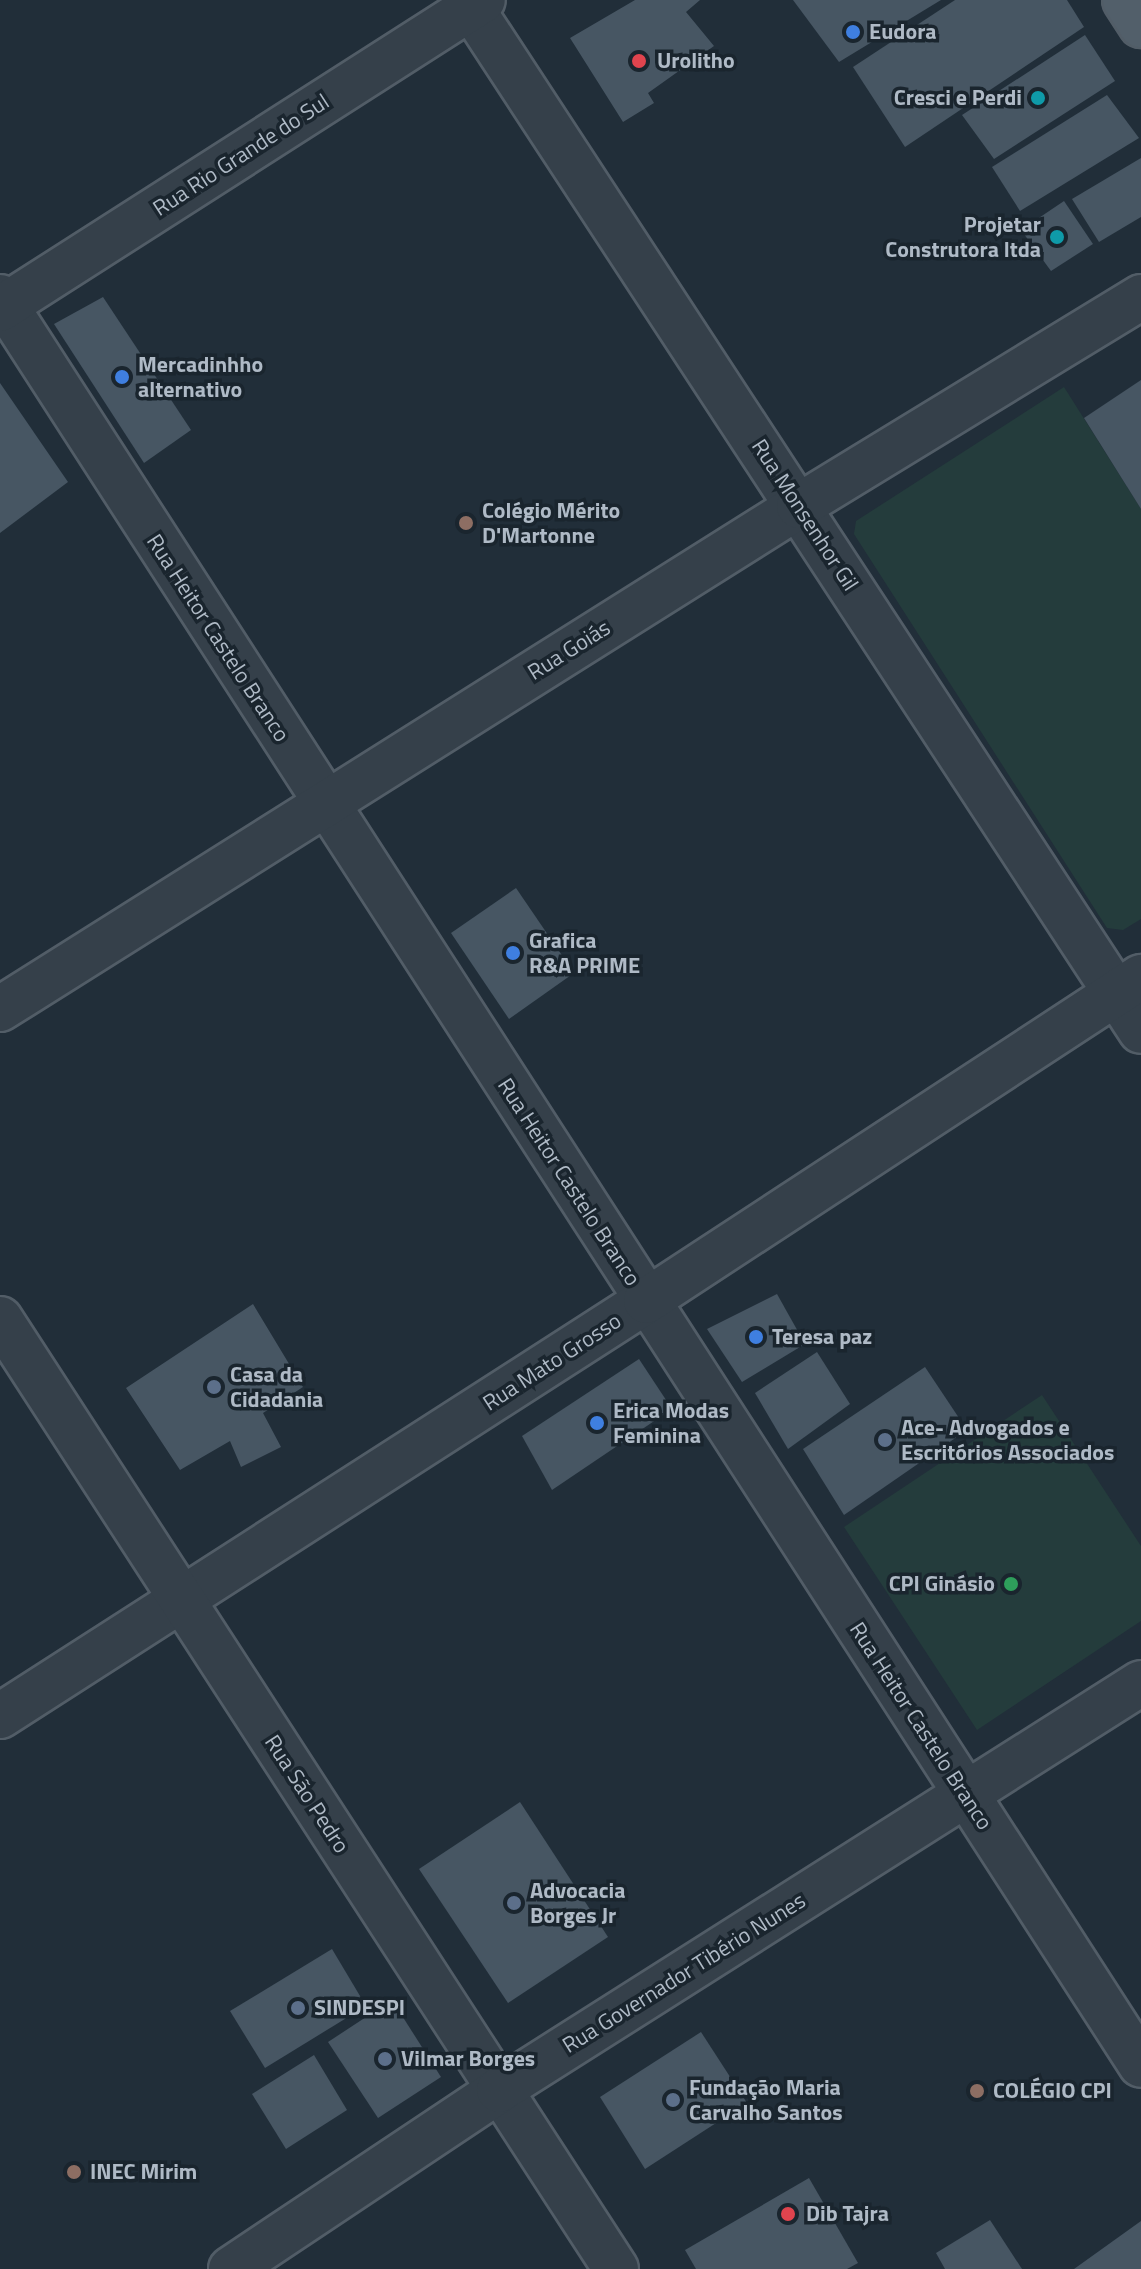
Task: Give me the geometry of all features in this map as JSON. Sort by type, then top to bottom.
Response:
[{"type":"main road","points":[[1125,0],[1141,25]]},
{"type":"street","name":"Rua Rio Grande do Sul","points":[[2,304],[473,3]]},
{"type":"street","name":"Rua Monsenhor Gil","points":[[473,3],[799,506],[1129,985],[1141,1031]]},
{"type":"street","name":"Rua Goiás","points":[[0,1009],[799,506],[1141,297]]},
{"type":"street","name":"Rua Heitor Castelo Branco","points":[[2,304],[1141,2065]]},
{"type":"street","name":"Rua Mato Grosso","points":[[0,1716],[646,1301],[1129,985]]},
{"type":"street","name":"Rua São Pedro","points":[[0,1319],[616,2269]]},
{"type":"street","name":"Rua Governador Tibério Nunes","points":[[231,2269],[499,2090],[1141,1683]]},
{"type":"green space","points":[[1064,387],[1141,509],[1141,919],[1123,930],[1107,928],[854,534],[856,521]]},
{"type":"green space","name":"CPI Ginásio","points":[[1042,1395],[1141,1546],[1141,1621],[977,1730],[844,1527]]},
{"type":"building","name":"Urolitho","points":[[635,0],[700,0],[686,12],[714,46],[648,93],[654,103],[623,122],[570,38]]},
{"type":"building","name":"Eudora","points":[[793,0],[941,0],[839,62]]},
{"type":"building","points":[[955,0],[1067,0],[1084,27],[905,147],[853,67]]},
{"type":"building","name":"Cresci e Perdi","points":[[1085,35],[1115,81],[994,159],[962,115]]},
{"type":"building","points":[[1107,95],[1139,138],[1020,211],[992,167]]},
{"type":"building","points":[[1141,158],[1141,217],[1099,242],[1072,199]]},
{"type":"building","name":"Projetar Construtora ltda","points":[[1064,201],[1093,244],[1051,271],[1021,230]]},
{"type":"building","name":"Mercadinhho alternativo","points":[[103,297],[191,430],[144,463],[54,324]]},
{"type":"building","points":[[1141,380],[1141,509],[1084,418]]},
{"type":"building","points":[[0,383],[68,482],[0,533]]},
{"type":"building","name":"Grafica R&A PRIME","points":[[516,888],[574,973],[509,1019],[451,933]]},
{"type":"building","name":"Teresa paz","points":[[777,1294],[805,1344],[742,1382],[707,1329]]},
{"type":"building","name":"Casa da Cidadania","points":[[253,1304],[303,1387],[263,1413],[281,1447],[241,1467],[230,1441],[180,1470],[126,1388]]},
{"type":"building","points":[[817,1352],[850,1404],[788,1449],[755,1393]]},
{"type":"building","name":"Erica Modas Feminina","points":[[639,1359],[672,1409],[552,1490],[522,1436]]},
{"type":"building","name":"Ace- Advogados e Escritórios Associados","points":[[925,1367],[967,1430],[844,1515],[803,1449]]},
{"type":"building","name":"Advocacia Borges Jr","points":[[520,1802],[608,1937],[508,2003],[419,1869]]},
{"type":"building","name":"SINDESPI","points":[[332,1949],[366,2006],[265,2068],[230,2011]]},
{"type":"building","name":"Vilmar Borges","points":[[392,2000],[441,2077],[378,2118],[328,2042]]},
{"type":"building","name":"Fundação Maria Carvalho Santos","points":[[701,2032],[747,2103],[645,2169],[600,2097]]},
{"type":"building","points":[[314,2055],[347,2110],[286,2149],[252,2094]]},
{"type":"building","name":"Dib Tajra","points":[[809,2178],[858,2263],[847,2269],[696,2269],[685,2250]]},
{"type":"building","points":[[990,2220],[1022,2269],[945,2269],[936,2253]]},
{"type":"building","points":[[1141,2221],[1141,2269],[1074,2269]]},
{"type":"place","name":"Eudora","points":[[853,32]]},
{"type":"place","name":"Urolitho","points":[[639,61]]},
{"type":"place","name":"Cresci e Perdi","points":[[1038,98]]},
{"type":"place","name":"Projetar Construtora ltda","points":[[1057,237]]},
{"type":"place","name":"Mercadinhho alternativo","points":[[122,377]]},
{"type":"place","name":"Colégio Mérito D'Martonne","points":[[466,523]]},
{"type":"place","name":"Grafica R&A PRIME","points":[[513,953]]},
{"type":"place","name":"Teresa paz","points":[[756,1337]]},
{"type":"place","name":"Casa da Cidadania","points":[[214,1387]]},
{"type":"place","name":"Erica Modas Feminina","points":[[597,1423]]},
{"type":"place","name":"Ace- Advogados e Escritórios Associados","points":[[885,1440]]},
{"type":"place","name":"CPI Ginásio","points":[[1011,1584]]},
{"type":"place","name":"Advocacia Borges Jr","points":[[514,1903]]},
{"type":"place","name":"SINDESPI","points":[[298,2008]]},
{"type":"place","name":"Vilmar Borges","points":[[385,2059]]},
{"type":"place","name":"COLÉGIO CPI","points":[[977,2091]]},
{"type":"place","name":"Fundação Maria Carvalho Santos","points":[[673,2100]]},
{"type":"place","name":"INEC Mirim","points":[[74,2172]]},
{"type":"place","name":"Dib Tajra","points":[[788,2214]]}]
